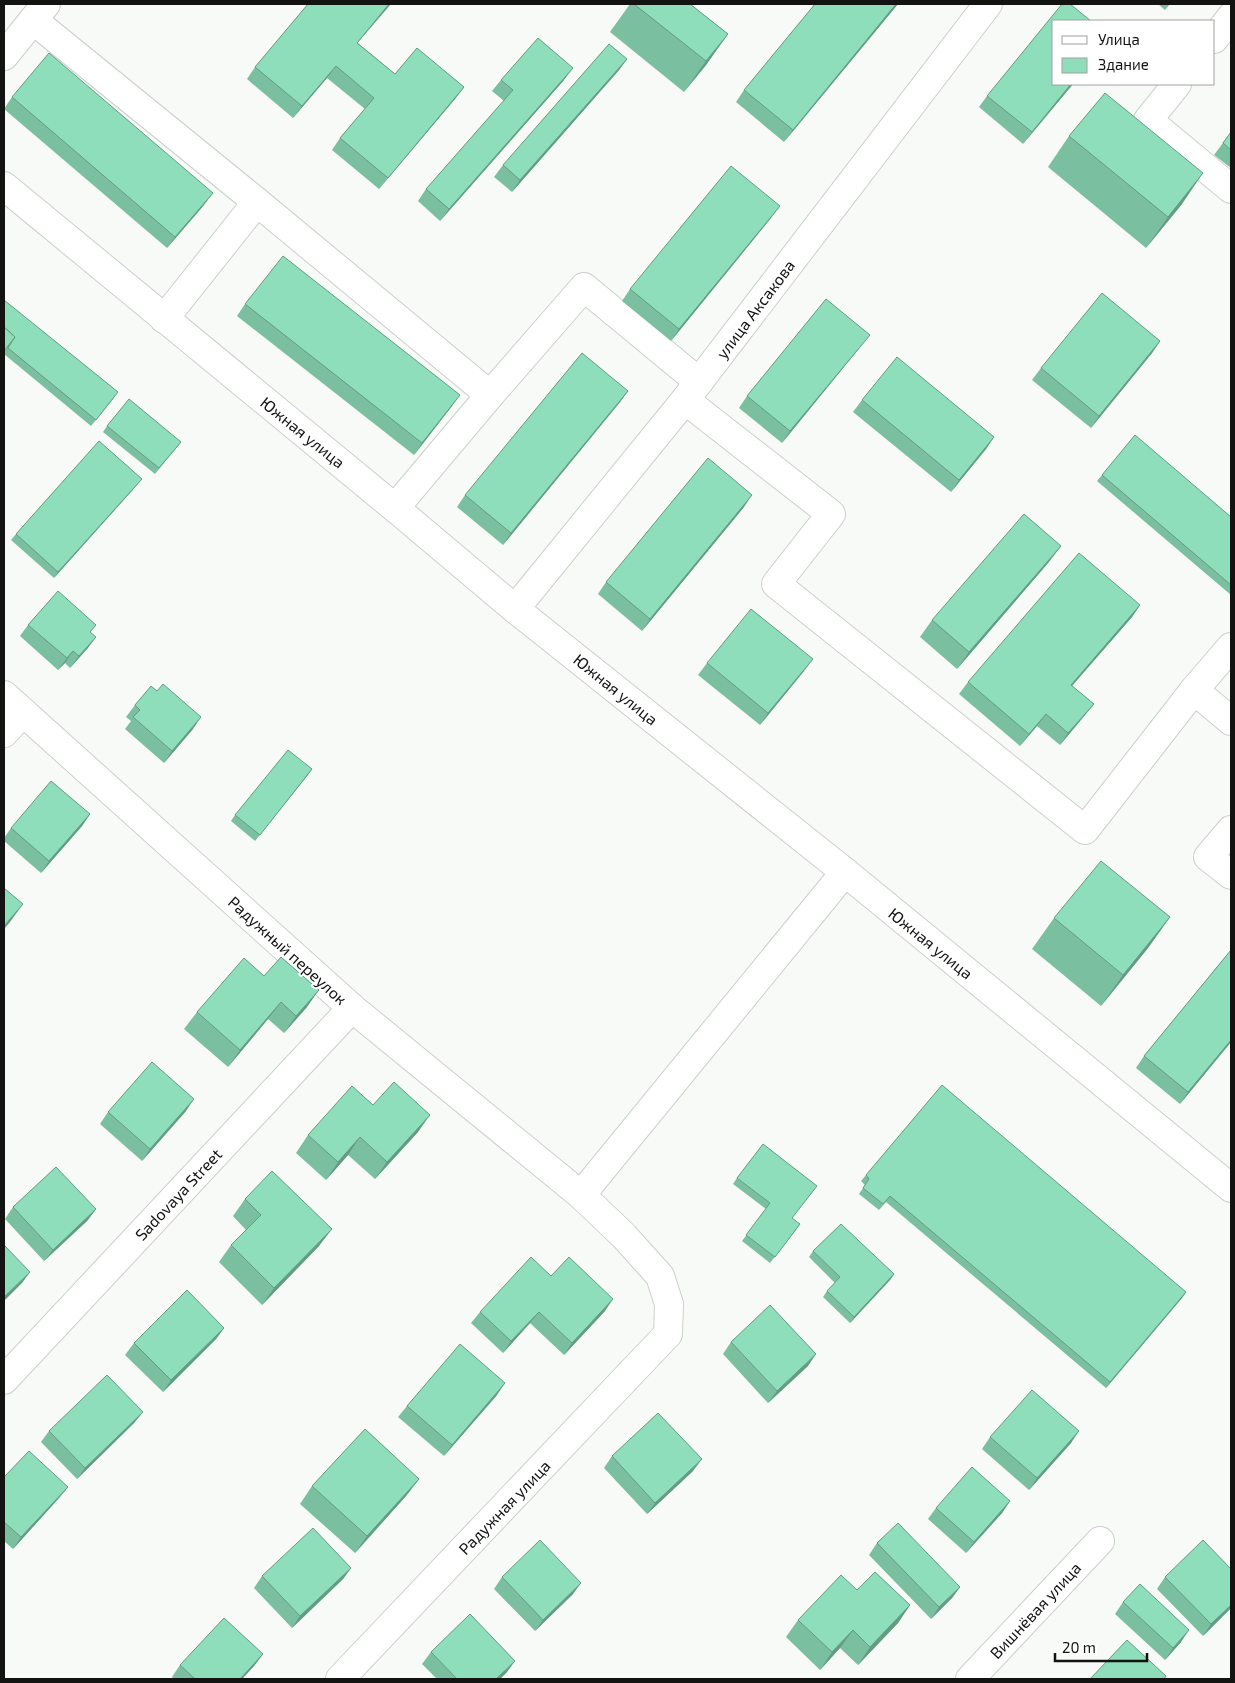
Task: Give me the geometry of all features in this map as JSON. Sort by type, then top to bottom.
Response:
[{"type":"street","name":"улица Аксакова","points":[[515,609],[692,391],[988,4]]},
{"type":"street","points":[[4,56],[40,12],[257,202],[490,395]]},
{"type":"street","points":[[1215,38],[1231,18]]},
{"type":"street","points":[[1177,85],[1148,120],[1231,189]]},
{"type":"street","name":"Южная улица","points":[[4,186],[515,609],[1226,1173]]},
{"type":"street","points":[[164,319],[257,202]]},
{"type":"street","points":[[395,508],[584,287],[692,391],[831,514],[776,584],[1085,830],[1194,690],[1231,647]]},
{"type":"street","points":[[1194,690],[1231,721]]},
{"type":"street","points":[[4,733],[14,704]]},
{"type":"street","name":"Радужный переулок","points":[[14,704],[352,1008],[581,1195],[624,1236],[660,1276],[669,1304],[668,1334]]},
{"type":"street","points":[[1231,830],[1208,857],[1231,875]]},
{"type":"street","points":[[581,1195],[845,872]]},
{"type":"street","name":"Sadovaya Street","points":[[4,1380],[352,1008]]},
{"type":"street","name":"Радужная улица","points":[[340,1679],[668,1334]]},
{"type":"street","name":"Вишнёвая улица","points":[[970,1679],[1100,1541]]},
{"type":"building","points":[[308,4],[389,4],[357,43],[395,74],[417,48],[464,87],[388,178],[340,138],[374,98],[336,66],[302,106],[255,67]]},
{"type":"building","points":[[634,4],[690,4],[728,34],[706,61]]},
{"type":"building","points":[[815,4],[896,4],[793,130],[744,90]]},
{"type":"building","points":[[1062,4],[1070,4],[1090,20],[1052,20],[1052,85],[1070,85],[1032,132],[987,96]]},
{"type":"building","points":[[538,38],[573,68],[449,209],[426,189],[513,90],[501,80]]},
{"type":"building","points":[[609,44],[627,59],[520,180],[503,165]]},
{"type":"building","points":[[49,53],[213,193],[175,237],[12,97]]},
{"type":"building","points":[[1105,93],[1203,173],[1168,217],[1069,136]]},
{"type":"building","points":[[1231,132],[1231,150],[1223,143]]},
{"type":"building","points":[[731,166],[780,206],[679,329],[630,289]]},
{"type":"building","points":[[283,256],[460,395],[422,443],[245,304]]},
{"type":"building","points":[[1102,293],[1160,341],[1099,416],[1041,368]]},
{"type":"building","points":[[826,299],[870,335],[790,431],[747,396]]},
{"type":"building","points":[[4,300],[118,392],[96,420],[8,348],[15,337],[4,327]]},
{"type":"building","points":[[4,327],[15,337],[4,351]]},
{"type":"building","points":[[582,353],[628,391],[511,533],[465,495]]},
{"type":"building","points":[[897,357],[994,437],[959,480],[862,400]]},
{"type":"building","points":[[129,399],[181,442],[159,468],[107,426]]},
{"type":"building","points":[[1135,435],[1231,517],[1231,585],[1102,475]]},
{"type":"building","points":[[99,441],[142,479],[58,572],[16,534]]},
{"type":"building","points":[[708,458],[752,495],[650,619],[606,582]]},
{"type":"building","points":[[1024,514],[1061,546],[969,652],[932,620]]},
{"type":"building","points":[[1079,553],[1140,605],[1071,685],[1094,704],[1068,733],[1046,714],[1029,734],[968,682]]},
{"type":"building","points":[[58,591],[96,625],[90,632],[96,637],[79,656],[73,651],[67,658],[28,625]]},
{"type":"building","points":[[751,609],[813,659],[768,713],[707,663]]},
{"type":"building","points":[[163,684],[201,717],[172,751],[133,717],[140,710],[135,705],[151,686],[157,691]]},
{"type":"building","points":[[288,750],[312,769],[260,835],[235,815]]},
{"type":"building","points":[[51,781],[90,814],[49,861],[11,828]]},
{"type":"building","points":[[1101,861],[1170,917],[1123,975],[1054,918]]},
{"type":"building","points":[[4,888],[23,904],[4,926]]},
{"type":"building","points":[[1231,950],[1231,1040],[1188,1092],[1144,1056]]},
{"type":"building","points":[[281,957],[319,990],[296,1016],[281,1002],[240,1050],[197,1012],[244,958],[264,976]]},
{"type":"building","points":[[152,1062],[194,1099],[150,1149],[108,1112]]},
{"type":"building","points":[[394,1082],[430,1115],[387,1162],[360,1137],[338,1162],[308,1135],[352,1086],[373,1105]]},
{"type":"building","points":[[942,1085],[1186,1292],[1110,1382],[890,1196],[883,1204],[863,1188],[869,1179],[866,1175]]},
{"type":"building","points":[[763,1144],[817,1186],[792,1218],[800,1224],[775,1257],[746,1235],[770,1203],[737,1178]]},
{"type":"building","points":[[56,1167],[96,1209],[53,1250],[13,1207]]},
{"type":"building","points":[[272,1171],[332,1229],[274,1288],[231,1245],[261,1215],[245,1199]]},
{"type":"building","points":[[841,1224],[894,1274],[854,1317],[827,1291],[840,1277],[813,1251]]},
{"type":"building","points":[[4,1245],[30,1272],[4,1297]]},
{"type":"building","points":[[531,1257],[551,1276],[569,1257],[613,1299],[572,1343],[539,1312],[511,1341],[480,1312]]},
{"type":"building","points":[[187,1290],[224,1328],[171,1380],[134,1343]]},
{"type":"building","points":[[770,1305],[816,1354],[777,1391],[731,1342]]},
{"type":"building","points":[[460,1344],[505,1383],[452,1445],[407,1406]]},
{"type":"building","points":[[107,1375],[143,1412],[85,1468],[49,1431]]},
{"type":"building","points":[[1032,1390],[1079,1431],[1037,1478],[990,1437]]},
{"type":"building","points":[[658,1413],[702,1459],[655,1503],[612,1456]]},
{"type":"building","points":[[365,1429],[419,1479],[367,1536],[312,1486]]},
{"type":"building","points":[[29,1451],[68,1487],[21,1537],[4,1522],[4,1477]]},
{"type":"building","points":[[972,1467],[1010,1501],[974,1542],[936,1508]]},
{"type":"building","points":[[898,1523],[960,1587],[939,1607],[877,1543]]},
{"type":"building","points":[[313,1528],[351,1568],[300,1616],[262,1576]]},
{"type":"building","points":[[540,1540],[581,1583],[543,1620],[502,1577]]},
{"type":"building","points":[[1203,1540],[1231,1569],[1231,1605],[1211,1624],[1165,1577]]},
{"type":"building","points":[[875,1572],[910,1605],[870,1647],[853,1630],[832,1652],[798,1620],[841,1575],[857,1590]]},
{"type":"building","points":[[1140,1584],[1189,1630],[1173,1648],[1123,1602]]},
{"type":"building","points":[[470,1614],[515,1661],[496,1679],[457,1679],[431,1652]]},
{"type":"building","points":[[224,1618],[263,1654],[240,1679],[195,1679],[180,1665]]},
{"type":"building","points":[[1127,1640],[1166,1676],[1164,1679],[1090,1679]]}]
